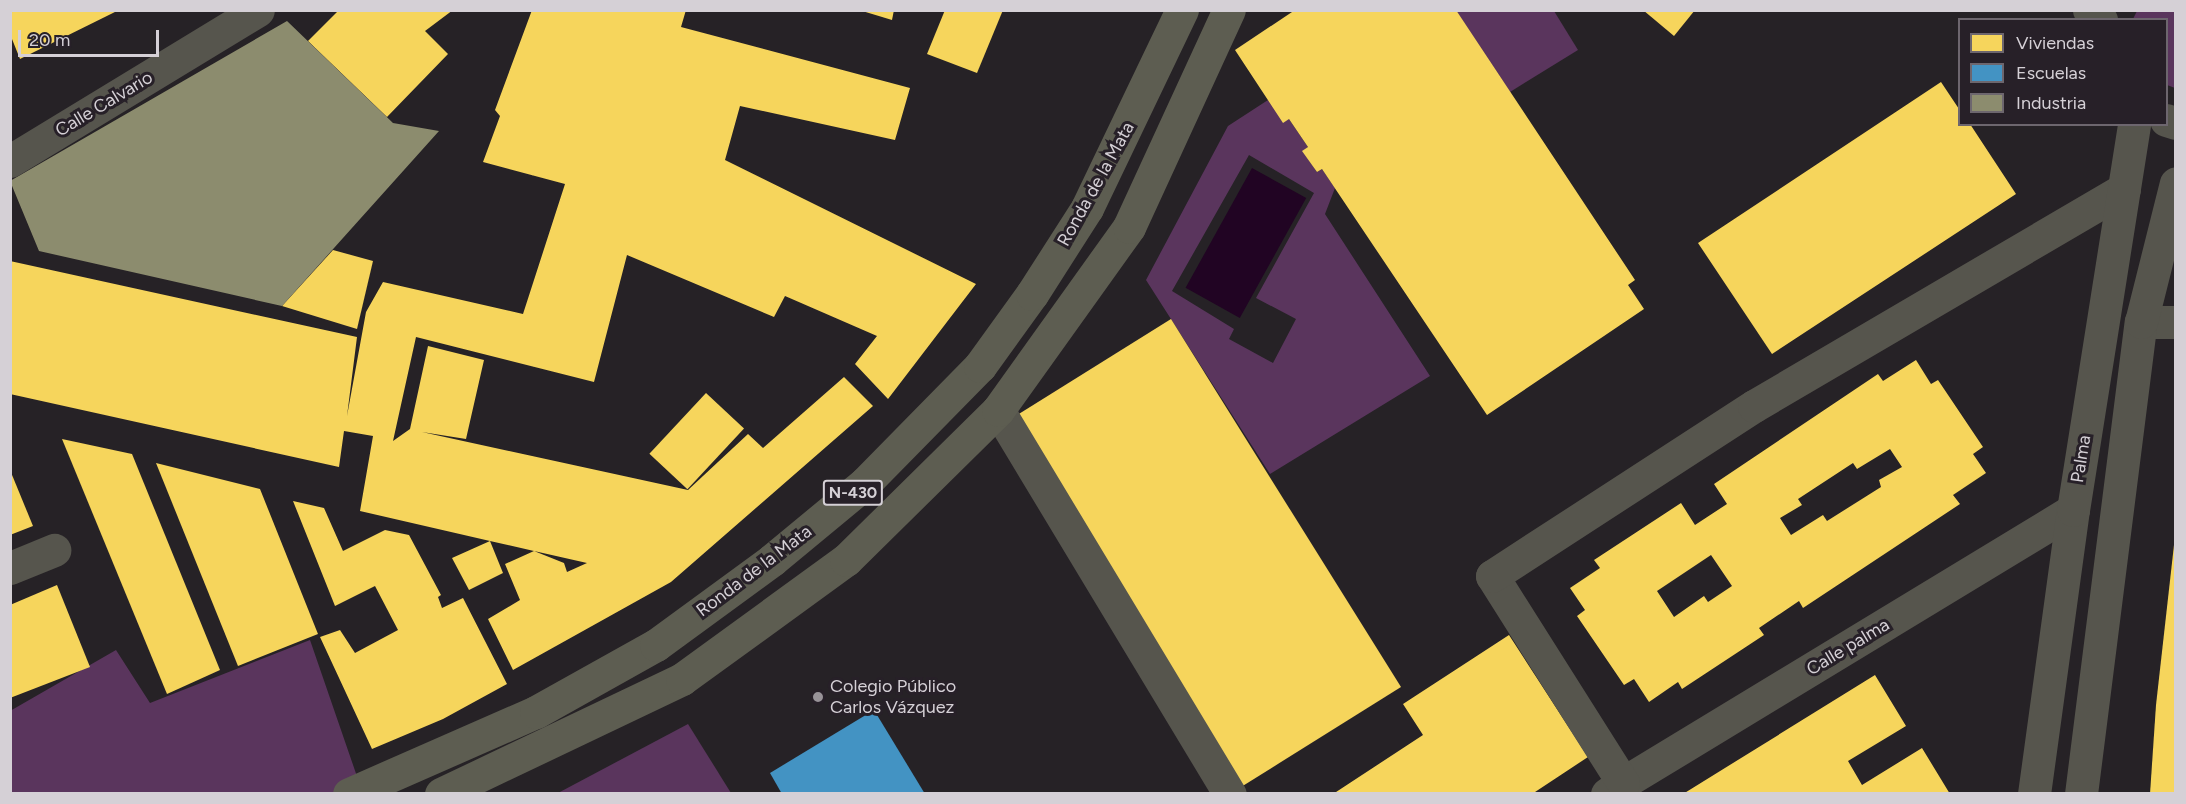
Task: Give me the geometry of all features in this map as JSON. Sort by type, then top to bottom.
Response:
[{"type":"highway","name":"Ronda de la Mata","points":[[349,794],[536,712],[656,645],[772,560],[865,483],[980,366],[1032,294],[1087,208],[1182,10]]},
{"type":"highway","name":"N-430","points":[[441,794],[682,679],[846,560],[998,410],[1129,227],[1229,10]]},
{"type":"street","name":"Calle Calvario","points":[[10,161],[258,10]]},
{"type":"street","name":"Palma","points":[[2034,794],[2073,510],[2134,126]]},
{"type":"street","points":[[2081,794],[2141,322],[2175,183]]},
{"type":"street","points":[[1615,788],[1492,576],[1754,406],[2124,189]]},
{"type":"street","points":[[2141,322],[2175,322]]},
{"type":"street","points":[[998,410],[1230,794]]},
{"type":"street","name":"Calle palma","points":[[1615,788],[2073,510]]},
{"type":"street","points":[[10,568],[54,550]]},
{"type":"shaded area","points":[[1456,11],[1554,11],[1578,50],[1510,92]]},
{"type":"shaded area","points":[[2137,11],[2175,11],[2175,88],[2168,85],[2168,18],[2134,18]]},
{"type":"shaded area","points":[[1268,100],[1289,119],[1308,147],[1303,151],[1317,172],[1322,169],[1335,188],[1325,214],[1430,376],[1270,474],[1146,280],[1228,126]],"holes":[[[1249,155],[1314,193],[1256,298],[1296,319],[1273,363],[1229,339],[1234,329],[1172,291]]]},
{"type":"shaded area","points":[[1252,168],[1306,198],[1240,318],[1186,288]]},
{"type":"shaded area","points":[[310,640],[361,788],[349,794],[11,793],[10,711],[116,650],[150,703]]},
{"type":"shaded area","points":[[688,724],[731,793],[558,793]]},
{"type":"building: Viviendas","points":[[10,10],[119,10],[20,59],[10,34]]},
{"type":"building: Viviendas","points":[[339,10],[453,10],[425,31],[448,54],[387,117],[308,41]]},
{"type":"building: Viviendas","points":[[532,10],[686,10],[681,27],[910,88],[895,140],[740,106],[725,160],[976,284],[888,399],[855,364],[877,336],[785,296],[774,317],[627,255],[594,382],[416,337],[393,441],[410,429],[428,346],[484,360],[466,439],[422,432],[688,490],[748,434],[763,448],[844,377],[873,406],[671,582],[513,670],[488,619],[520,600],[505,564],[534,551],[360,511],[373,436],[344,431],[339,467],[10,394],[10,261],[357,337],[347,416],[366,312],[383,282],[523,314],[565,184],[483,162],[500,116],[495,110]],"holes":[[[534,551],[587,563],[567,572],[564,563]]]},
{"type":"building: Viviendas","points":[[859,10],[894,10],[892,20]]},
{"type":"building: Viviendas","points":[[945,10],[1003,10],[977,73],[927,54]]},
{"type":"building: Viviendas","points":[[1295,10],[1456,10],[1635,280],[1628,285],[1644,309],[1487,415],[1322,169],[1317,172],[1302,151],[1308,147],[1289,119],[1283,123],[1235,50]]},
{"type":"building: Viviendas","points":[[1643,10],[1695,10],[1674,36]]},
{"type":"building: Viviendas","points":[[1941,82],[1958,108],[1958,126],[1971,126],[2016,194],[1772,354],[1698,243]]},
{"type":"building: Viviendas","points":[[333,250],[373,261],[357,329],[282,306]]},
{"type":"building: Viviendas","points":[[1171,319],[1401,687],[1240,788],[1010,420]]},
{"type":"building: Viviendas","points":[[1916,360],[1931,384],[1938,380],[1983,447],[1973,454],[1986,473],[1953,495],[1960,504],[1803,608],[1799,601],[1759,628],[1764,635],[1682,689],[1678,682],[1649,702],[1634,679],[1624,685],[1577,616],[1585,610],[1570,588],[1600,568],[1594,560],[1681,503],[1695,525],[1727,504],[1714,484],[1878,374],[1883,381]],"holes":[[[1890,449],[1902,467],[1879,480],[1881,487],[1827,521],[1823,515],[1791,535],[1780,518],[1802,505],[1798,499],[1853,463],[1857,469]],[[1711,555],[1732,586],[1708,602],[1704,596],[1674,617],[1657,591]]]},
{"type":"building: Viviendas","points":[[706,393],[744,428],[687,489],[649,454]]},
{"type":"building: Viviendas","points":[[62,439],[132,454],[220,670],[167,694]]},
{"type":"building: Viviendas","points":[[156,463],[260,489],[318,634],[238,666]]},
{"type":"building: Viviendas","points":[[10,470],[33,526],[10,535]]},
{"type":"building: Viviendas","points":[[293,501],[324,508],[343,551],[385,530],[409,535],[441,595],[438,597],[442,608],[463,598],[507,684],[443,719],[372,749],[320,637],[340,630],[355,653],[398,630],[375,586],[335,606]]},
{"type":"building: Viviendas","points":[[490,541],[503,573],[469,590],[452,558]]},
{"type":"building: Viviendas","points":[[2174,545],[2175,794],[2150,794],[2156,705]]},
{"type":"building: Viviendas","points":[[57,585],[90,667],[10,698],[10,605]]},
{"type":"building: Viviendas","points":[[1509,635],[1588,757],[1532,794],[1333,794],[1423,735],[1403,704]]},
{"type":"building: Viviendas","points":[[1875,675],[1906,726],[1848,761],[1862,785],[1922,748],[1950,794],[1683,794]]},
{"type":"building: Escuelas","points":[[874,710],[925,794],[782,794],[770,773]]},
{"type":"building: Industria","points":[[287,21],[393,123],[439,131],[282,306],[39,251],[10,181]]},
{"type":"place","name":"Colegio Público Carlos Vázquez","points":[[818,697]]}]
